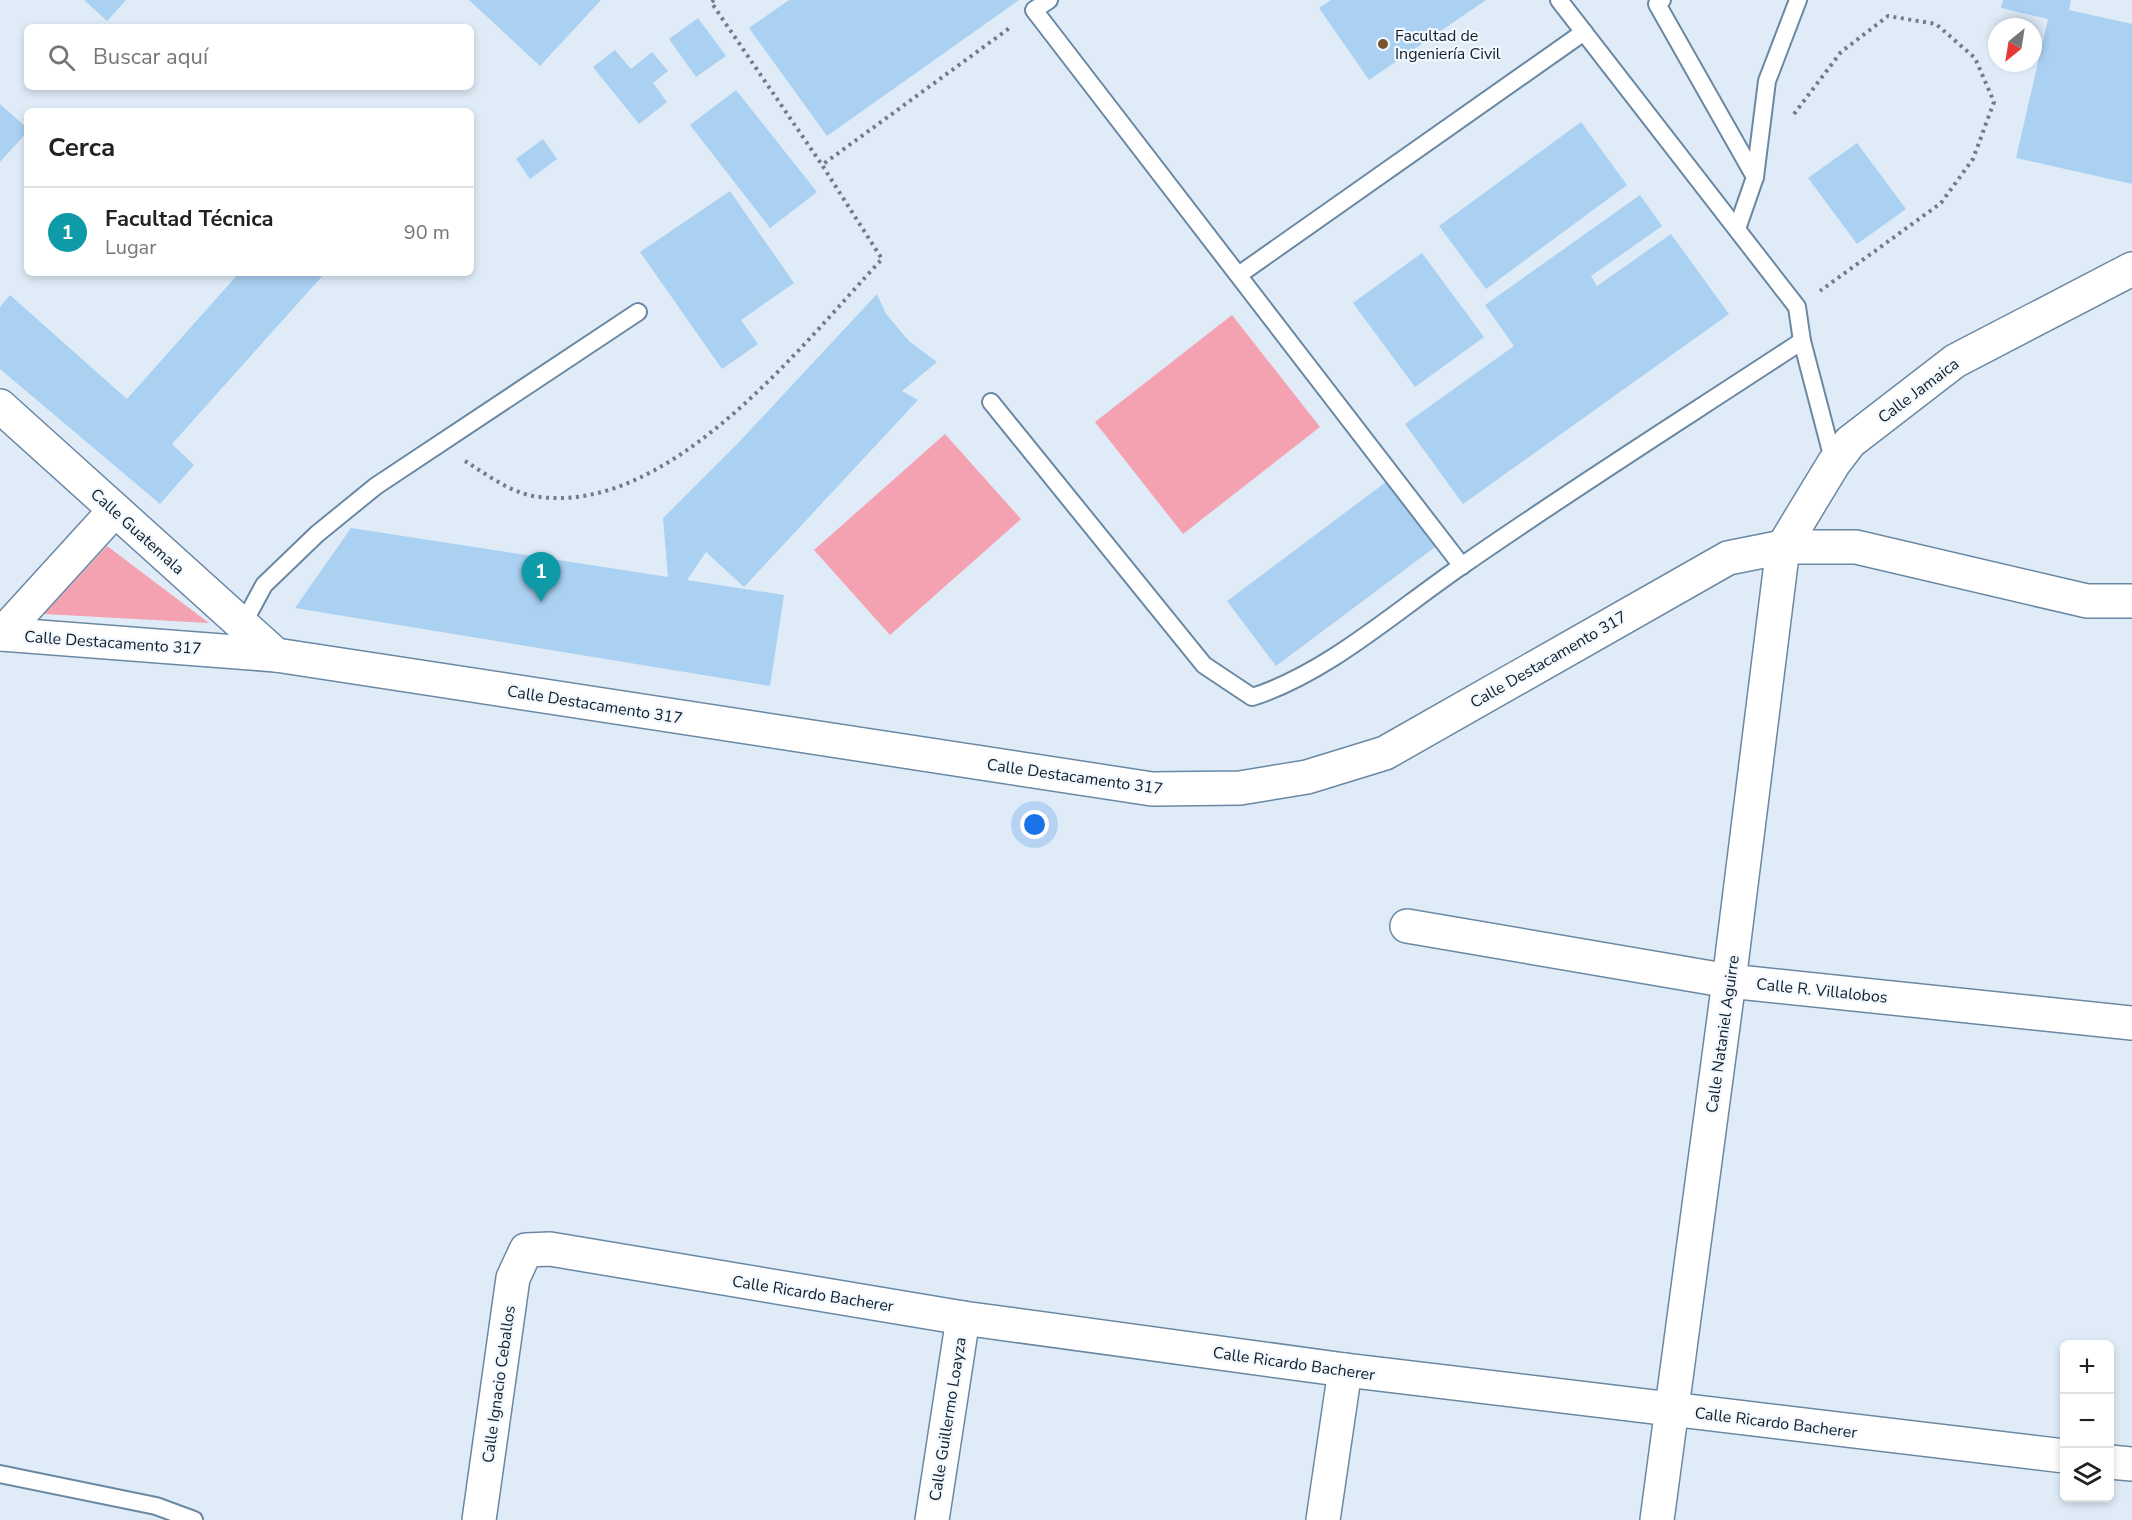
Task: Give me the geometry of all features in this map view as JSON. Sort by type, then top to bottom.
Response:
[{"type":"street","name":"Calle Jamaica","points":[[1783,547],[1834,463],[1851,442],[1955,361],[2132,269]]},
{"type":"street","name":"Calle Guatemala","points":[[0,406],[276,655]]},
{"type":"street","points":[[1,634],[115,510]]},
{"type":"street","name":"Calle Destacamento 317","points":[[1,634],[276,655],[1152,789],[1240,788],[1307,777],[1385,753],[1728,558],[1783,547],[1856,548],[2087,600],[2132,601]]},
{"type":"street","name":"Calle Nataniel Aguirre","points":[[1657,1520],[1729,981],[1783,547]]},
{"type":"street","name":"Calle R. Villalobos","points":[[1407,926],[1729,981],[2132,1023]]},
{"type":"street","name":"Calle Ricardo Bacherer","points":[[526,1250],[550,1249],[963,1318],[1345,1370],[2060,1456]]},
{"type":"street","name":"Calle Ignacio Ceballos","points":[[479,1520],[513,1278],[526,1250]]},
{"type":"street","name":"Calle Guillermo Loayza","points":[[932,1520],[963,1318]]},
{"type":"street","points":[[1323,1520],[1345,1370]]},
{"type":"street","points":[[2114,1462],[2132,1464]]},
{"type":"lane","points":[[1049,0],[1034,10],[1240,274],[1462,566]]},
{"type":"lane","points":[[1559,0],[1797,307],[1802,341],[1834,463]]},
{"type":"lane","points":[[1662,0],[1657,4],[1755,177]]},
{"type":"lane","points":[[1737,229],[1755,177],[1767,81],[1798,0]]},
{"type":"lane","points":[[1240,274],[1584,32]]},
{"type":"lane","points":[[243,624],[264,585],[317,534],[376,486],[638,312]]},
{"type":"lane","points":[[991,402],[1204,665],[1252,697],[1279,688],[1311,672],[1462,566],[1802,341]]},
{"type":"lane","points":[[0,1474],[156,1506],[194,1520]]},
{"type":"path","points":[[439,444],[503,485],[532,495],[565,498],[618,489],[684,454],[770,380],[882,259],[822,165],[711,2],[714,0]]},
{"type":"path","points":[[822,165],[1034,10]]},
{"type":"path","points":[[1790,122],[1841,52],[1888,16],[1936,24],[1975,58],[1994,102],[1973,159],[1941,204],[1797,307]]},
{"type":"shaded area","points":[[1232,315],[1320,427],[1183,534],[1095,422]]},
{"type":"shaded area","points":[[945,434],[1021,519],[890,635],[814,550]]},
{"type":"shaded area","points":[[107,546],[209,623],[44,614]]},
{"type":"building","points":[[84,0],[126,0],[107,21]]},
{"type":"building","points":[[469,0],[601,0],[540,66]]},
{"type":"building","points":[[789,0],[1019,0],[827,136],[749,28]]},
{"type":"building","name":"Facultad de Ingeniería Civil","points":[[1331,0],[1486,0],[1369,80],[1319,8]]},
{"type":"building","points":[[2003,0],[2071,0],[2069,10],[2132,24],[2132,184],[2016,158],[2036,72],[2042,72],[2042,45],[2048,19],[2001,8]]},
{"type":"building","points":[[698,18],[726,56],[696,77],[669,39]]},
{"type":"building","points":[[615,50],[631,69],[652,52],[668,71],[653,83],[667,102],[639,124],[593,67]]},
{"type":"building","points":[[736,90],[817,192],[770,228],[690,125]]},
{"type":"building","points":[[0,104],[24,125],[24,135],[0,162]]},
{"type":"building","points":[[1581,122],[1627,185],[1486,289],[1439,226]]},
{"type":"building","points":[[543,139],[557,159],[530,179],[516,159]]},
{"type":"building","points":[[1857,143],[1906,209],[1857,244],[1808,178]]},
{"type":"building","points":[[730,191],[794,283],[741,320],[758,344],[722,369],[640,252]]},
{"type":"building","points":[[1640,195],[1662,226],[1591,276],[1597,286],[1671,234],[1729,314],[1463,504],[1405,424],[1514,346],[1485,305]]},
{"type":"building","points":[[1422,253],[1484,337],[1415,387],[1353,303]]},
{"type":"building","points":[[236,276],[322,276],[172,444],[194,465],[160,504],[0,369],[0,307],[10,295],[127,399]]},
{"type":"building","points":[[877,294],[886,314],[909,341],[937,362],[902,391],[918,400],[744,587],[706,552],[687,580],[784,595],[770,686],[295,608],[351,528],[668,577],[663,518],[740,441]]},
{"type":"building","points":[[1386,482],[1435,547],[1276,666],[1227,601]]},
{"type":"place","name":"Facultad de Ingeniería Civil","points":[[1383,44]]},
{"type":"place","name":"Facultad Técnica","points":[[541,602]]}]
